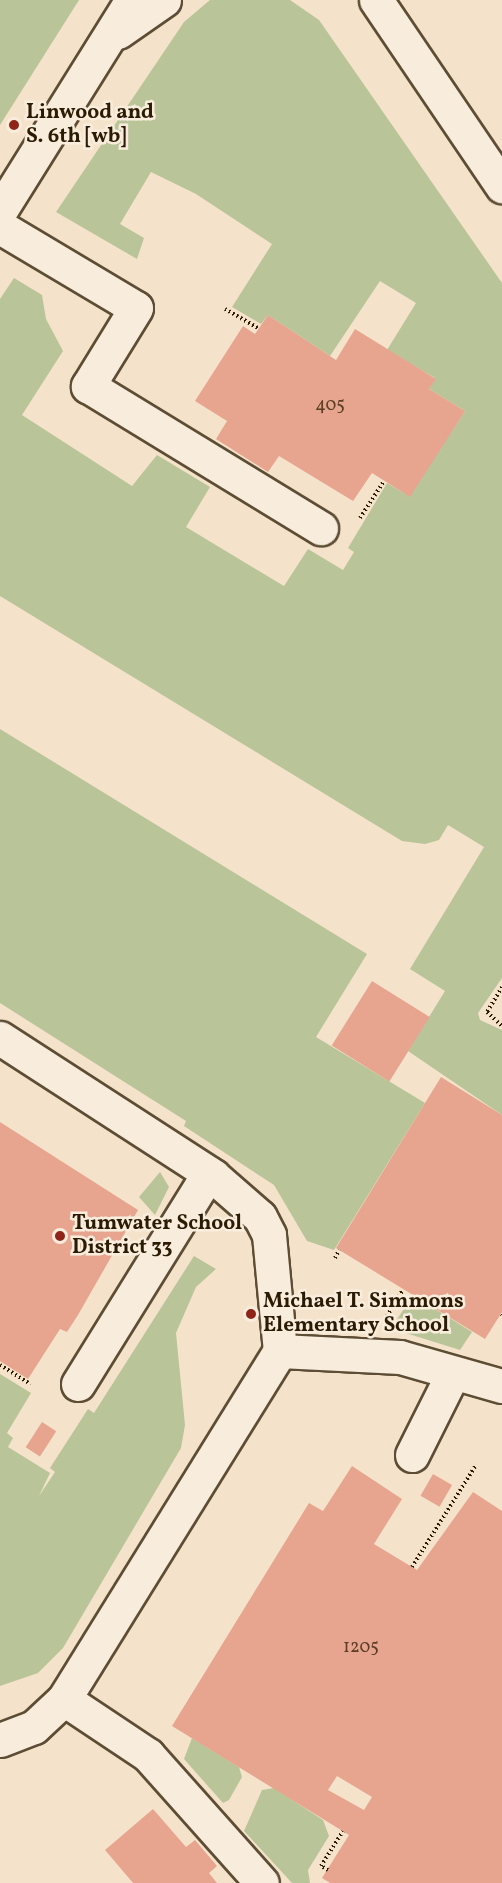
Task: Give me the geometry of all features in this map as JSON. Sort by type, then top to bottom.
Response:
[{"type":"street","points":[[0,211],[112,37],[132,0]]},
{"type":"street","points":[[112,37],[164,0]]},
{"type":"street","points":[[350,0],[394,31]]},
{"type":"street","points":[[376,0],[394,31],[502,186]]},
{"type":"street","points":[[0,227],[136,308],[88,386],[321,528]]},
{"type":"street","points":[[0,1038],[209,1173],[240,1196],[269,1235],[280,1351],[64,1699],[34,1727],[0,1740]]},
{"type":"street","points":[[78,1384],[209,1173]]},
{"type":"street","points":[[280,1351],[400,1358],[452,1375],[502,1386]]},
{"type":"street","points":[[412,1455],[452,1375]]},
{"type":"street","points":[[64,1699],[148,1755],[262,1883]]},
{"type":"path","points":[[225,309],[259,329]]},
{"type":"path","points":[[502,987],[487,1012],[502,1026]]},
{"type":"path","points":[[335,1258],[339,1250]]},
{"type":"path","points":[[385,1319],[403,1289]]},
{"type":"path","points":[[0,1365],[30,1384]]},
{"type":"path","points":[[412,1567],[476,1465]]},
{"type":"path","points":[[328,1870],[321,1866],[344,1831]]},
{"type":"green space","points":[[0,0],[79,0],[0,125]]},
{"type":"green space","points":[[210,0],[290,0],[319,20],[502,283],[502,978],[478,1013],[480,1020],[502,1030],[502,1115],[408,1051],[445,991],[410,969],[484,847],[448,825],[439,840],[425,844],[402,841],[0,596],[0,299],[14,278],[42,295],[46,319],[63,351],[22,415],[132,486],[157,455],[210,487],[186,527],[284,586],[308,549],[343,570],[354,552],[348,548],[387,483],[409,496],[465,411],[429,389],[435,378],[387,350],[416,303],[380,281],[330,356],[268,315],[261,324],[232,307],[272,244],[196,194],[151,172],[120,224],[144,238],[137,259],[56,212],[184,22]]},
{"type":"green space","points":[[0,729],[367,954],[316,1037],[425,1103],[334,1250],[307,1241],[274,1185],[184,1126],[186,1121],[0,1003]]},
{"type":"green space","points":[[160,1172],[169,1187],[155,1215],[139,1197]]},
{"type":"green space","points":[[194,1256],[216,1269],[196,1287],[176,1333],[185,1425],[181,1448],[63,1648],[38,1673],[0,1686],[0,1374],[31,1393],[7,1433],[13,1438],[8,1447],[50,1473],[39,1496],[55,1472],[50,1468],[88,1409],[94,1413]]},
{"type":"green space","points":[[413,1295],[472,1332],[460,1350],[396,1330],[394,1324]]},
{"type":"green space","points":[[192,1738],[239,1767],[242,1777],[229,1800],[223,1803],[184,1759]]},
{"type":"green space","points":[[274,1788],[323,1820],[329,1836],[308,1870],[310,1883],[292,1883],[244,1831],[262,1790]]},
{"type":"building","points":[[268,315],[336,360],[355,329],[436,379],[429,389],[465,411],[410,497],[372,473],[353,501],[279,456],[268,472],[216,439],[227,421],[195,401],[243,326],[255,334]]},
{"type":"building","points":[[372,981],[430,1017],[389,1081],[332,1045]]},
{"type":"building","points":[[441,1077],[502,1115],[502,1312],[485,1339],[336,1248]]},
{"type":"building","name":"Tumwater School District 33","points":[[0,1122],[138,1210],[67,1332],[60,1329],[28,1379],[0,1361]]},
{"type":"building","points":[[42,1422],[56,1431],[40,1456],[26,1447]]},
{"type":"building","points":[[352,1466],[402,1499],[374,1544],[417,1570],[473,1492],[502,1511],[502,1883],[330,1883],[322,1878],[349,1835],[172,1726],[309,1503],[323,1511]],"holes":[[[337,1776],[372,1797],[364,1810],[328,1790]]]},
{"type":"building","points":[[433,1474],[452,1485],[440,1507],[421,1496]]},
{"type":"building","points":[[153,1809],[186,1847],[195,1840],[217,1866],[209,1873],[217,1883],[133,1883],[105,1850]]},
{"type":"place","name":"Linwood and S. 6th [wb]","points":[[14,125]]},
{"type":"place","name":"Tumwater School District 33","points":[[60,1236]]},
{"type":"place","name":"Michael T. Simmons Elementary School","points":[[251,1314]]}]
